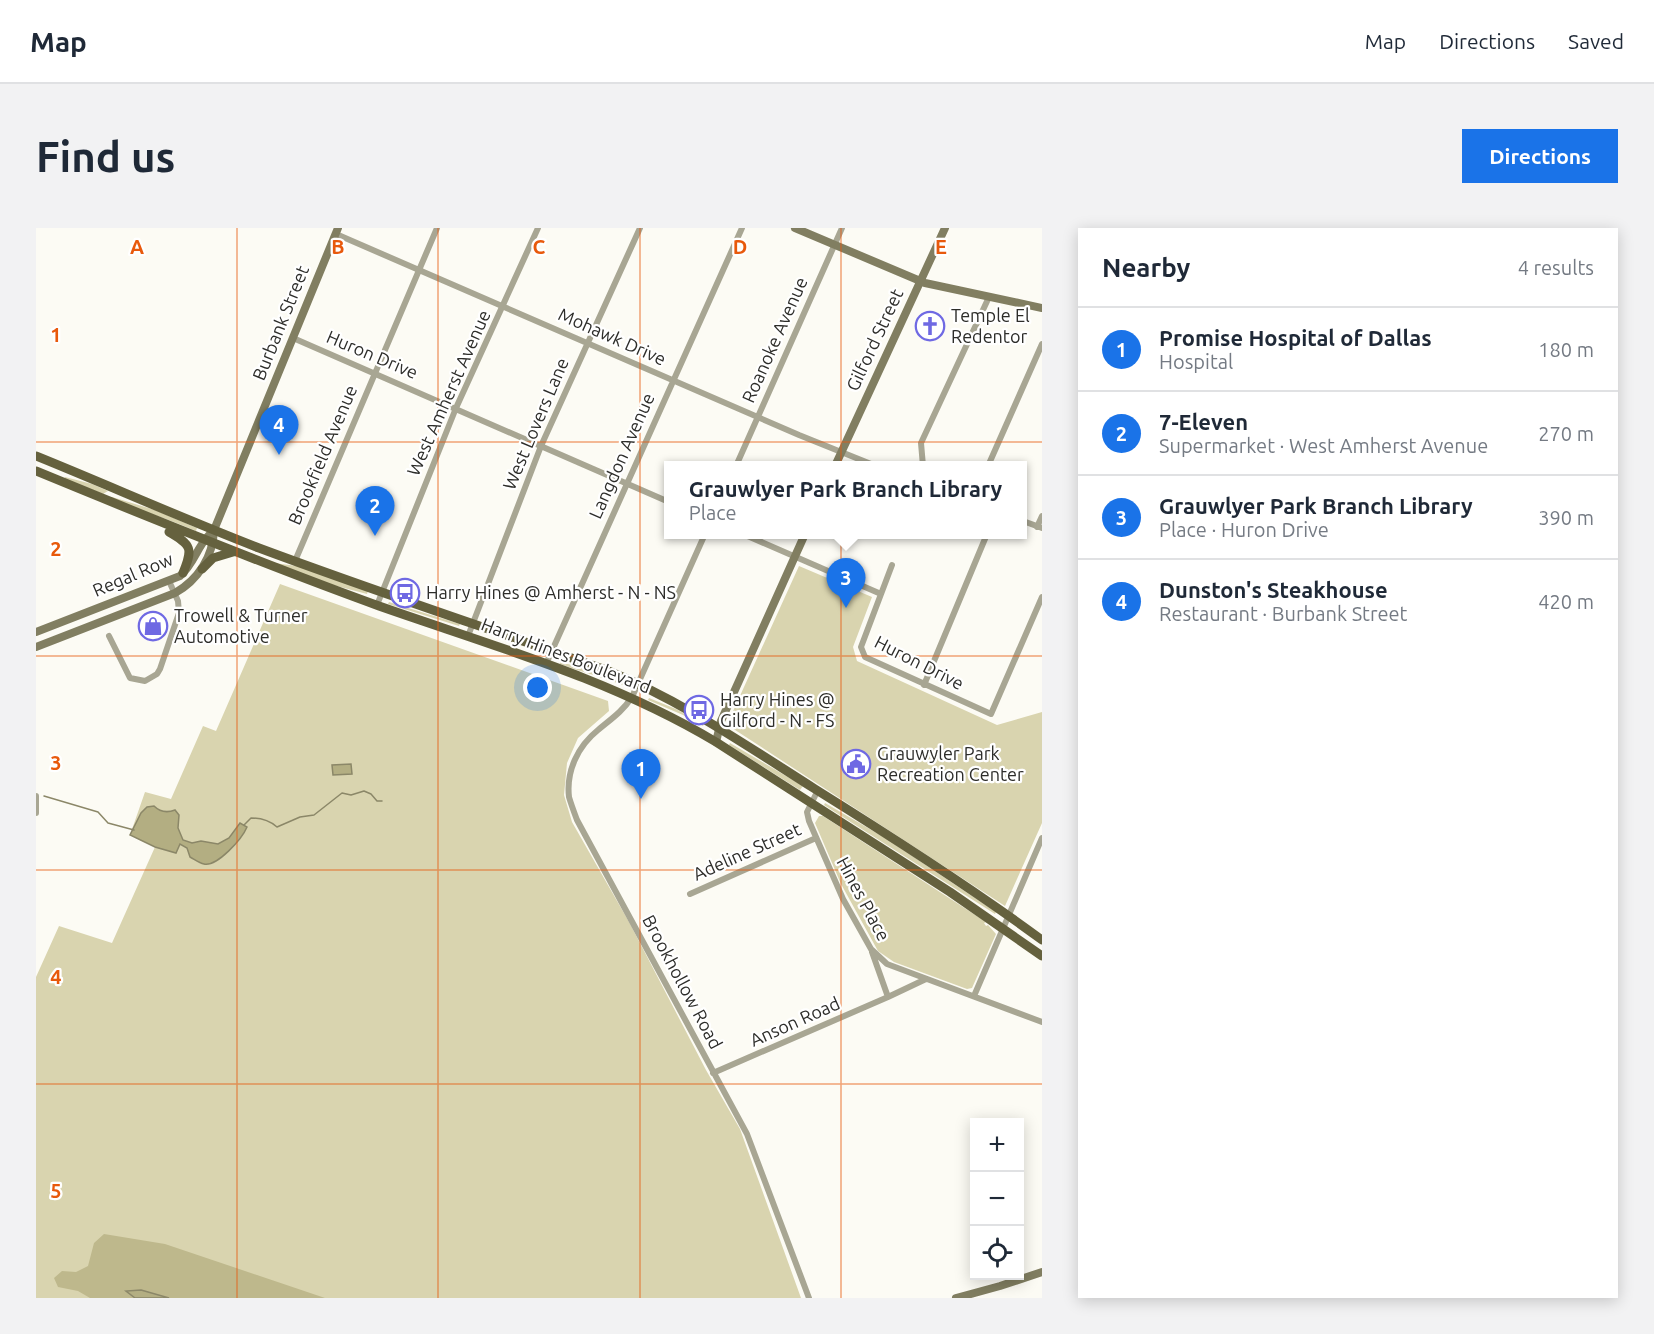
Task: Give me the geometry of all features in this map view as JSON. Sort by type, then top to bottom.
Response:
[{"type":"main road","name":"Harry Hines Boulevard","points":[[36,456],[133,498],[295,561],[606,670],[638,684],[719,727],[1008,915],[1042,940]]},
{"type":"main road","points":[[52,478],[57,465]]},
{"type":"main road","name":"Harry Hines Boulevard","points":[[36,471],[208,543],[632,697],[716,742],[811,802],[1042,956]]},
{"type":"main road","points":[[105,500],[113,494],[133,498]]},
{"type":"main road","points":[[150,518],[187,544],[190,554],[183,573]]},
{"type":"main road","points":[[202,569],[213,558],[234,552]]},
{"type":"street","name":"Brookfield Avenue","points":[[295,561],[437,228]]},
{"type":"street","name":"West Amherst Avenue","points":[[377,605],[456,408],[538,228]]},
{"type":"street","name":"West Lovers Lane","points":[[468,636],[542,446],[640,228]]},
{"type":"street","name":"Langdon Avenue","points":[[546,664],[742,228]]},
{"type":"street","points":[[795,228],[920,281],[1042,307]]},
{"type":"street","name":"Roanoke Avenue","points":[[738,461],[842,228]]},
{"type":"street","name":"Gilford Street","points":[[837,461],[945,228]]},
{"type":"street","name":"Mohawk Drive","points":[[337,231],[418,270],[757,417],[865,461]]},
{"type":"street","name":"Burbank Street","points":[[214,530],[337,231]]},
{"type":"street","points":[[923,461],[921,443],[989,297]]},
{"type":"street","name":"Huron Drive","points":[[293,338],[664,500]]},
{"type":"street","points":[[990,461],[1042,344]]},
{"type":"street","points":[[1040,527],[1042,516]]},
{"type":"street","name":"Regal Row","points":[[36,647],[175,593],[191,582],[202,569],[208,543],[214,530]]},
{"type":"street","points":[[632,697],[703,539]]},
{"type":"street","points":[[755,539],[881,594],[892,565]]},
{"type":"street","points":[[716,742],[719,727],[804,539]]},
{"type":"street","points":[[924,685],[985,539]]},
{"type":"street","name":"Regal Row","points":[[36,632],[169,581],[183,573],[208,543]]},
{"type":"street","points":[[109,636],[130,678],[139,681],[151,679],[160,669],[176,625],[179,607],[169,581]]},
{"type":"street","name":"Huron Drive","points":[[881,594],[861,647],[862,653],[924,685],[991,714],[1042,597]]},
{"type":"street","points":[[103,620],[108,614],[129,602],[133,595]]},
{"type":"street","points":[[53,624],[58,637]]},
{"type":"street","name":"Brookhollow Road","points":[[632,697],[619,714],[597,731],[581,748],[571,768],[569,796],[577,820],[747,1134],[808,1298]]},
{"type":"street","points":[[811,802],[818,790]]},
{"type":"street","points":[[36,796],[36,813]]},
{"type":"street","name":"Hines Place","points":[[811,802],[807,815],[816,838],[837,886],[871,949],[887,964],[1042,1022]]},
{"type":"street","name":"Adeline Street","points":[[690,894],[816,838]]},
{"type":"street","points":[[974,996],[1042,838]]},
{"type":"street","points":[[871,949],[888,997]]},
{"type":"street","name":"Anson Road","points":[[713,1073],[926,979]]},
{"type":"street","points":[[956,1298],[1042,1272]]},
{"type":"shaded area","points":[[65,477],[108,491],[103,494],[64,479]]},
{"type":"shaded area","points":[[112,497],[155,510],[197,528],[196,531],[111,499]]},
{"type":"shaded area","points":[[274,563],[297,566],[368,591],[367,594],[329,584]]},
{"type":"shaded area","points":[[799,566],[872,597],[853,647],[857,661],[997,725],[1042,712],[1042,823],[1005,906],[732,728],[729,720]]},
{"type":"shaded area","points":[[280,584],[608,701],[609,711],[578,738],[567,763],[564,795],[572,822],[629,922],[706,1070],[740,1129],[801,1298],[36,1298],[36,977],[59,926],[112,943],[155,847],[130,835],[145,792],[171,799],[203,726],[216,731]]},
{"type":"shaded area","points":[[389,602],[460,624],[459,626],[388,604]]},
{"type":"shaded area","points":[[560,662],[624,683],[623,685],[576,670]]},
{"type":"shaded area","points":[[649,698],[704,724],[703,726],[648,700]]},
{"type":"shaded area","points":[[730,743],[803,786],[800,790],[729,745]]},
{"type":"shaded area","points":[[351,764],[352,774],[333,775],[332,765]]},
{"type":"shaded area","points":[[825,803],[887,839],[996,912],[995,914],[824,805]]},
{"type":"shaded area","points":[[154,806],[164,811],[175,810],[179,815],[178,828],[183,840],[192,843],[201,841],[218,844],[229,838],[240,823],[247,827],[235,845],[222,857],[209,864],[204,864],[190,857],[187,848],[180,844],[176,853],[155,847],[130,835],[141,813],[147,807]]},
{"type":"shaded area","points":[[819,816],[823,816],[986,922],[984,923],[986,926],[988,925],[996,934],[972,988],[967,989],[894,962],[878,951],[841,884],[815,823]]},
{"type":"shaded area","points":[[104,1234],[165,1244],[325,1298],[169,1298],[141,1290],[127,1292],[135,1298],[90,1298],[78,1291],[58,1287],[54,1278],[62,1271],[76,1272],[88,1266],[94,1243]]},
{"type":"shaded area","points":[[141,1290],[169,1298],[135,1298],[126,1291]]},
{"type":"waterway","points":[[244,825],[251,818],[255,818],[268,821],[277,827],[300,817],[314,815],[342,793],[351,795],[364,791],[371,794],[377,801],[382,801]]},
{"type":"waterway","points":[[44,796],[98,812],[108,823],[134,830]]},
{"type":"place","name":"Temple El Redentor","points":[[930,326]]},
{"type":"place","name":"Dunston's Steakhouse","points":[[279,455]]},
{"type":"place","name":"7-Eleven","points":[[375,536]]},
{"type":"place","name":"Harry Hines @ Amherst - N - NS","points":[[405,593]]},
{"type":"place","name":"Grauwlyer Park Branch Library","points":[[846,608]]},
{"type":"place","name":"Trowell & Turner Automotive","points":[[153,626]]},
{"type":"place","name":"Harry Hines @ Gilford - N - FS","points":[[699,710]]},
{"type":"place","name":"Grauwyler Park Recreation Center","points":[[856,764]]},
{"type":"place","name":"Promise Hospital of Dallas","points":[[641,799]]}]
